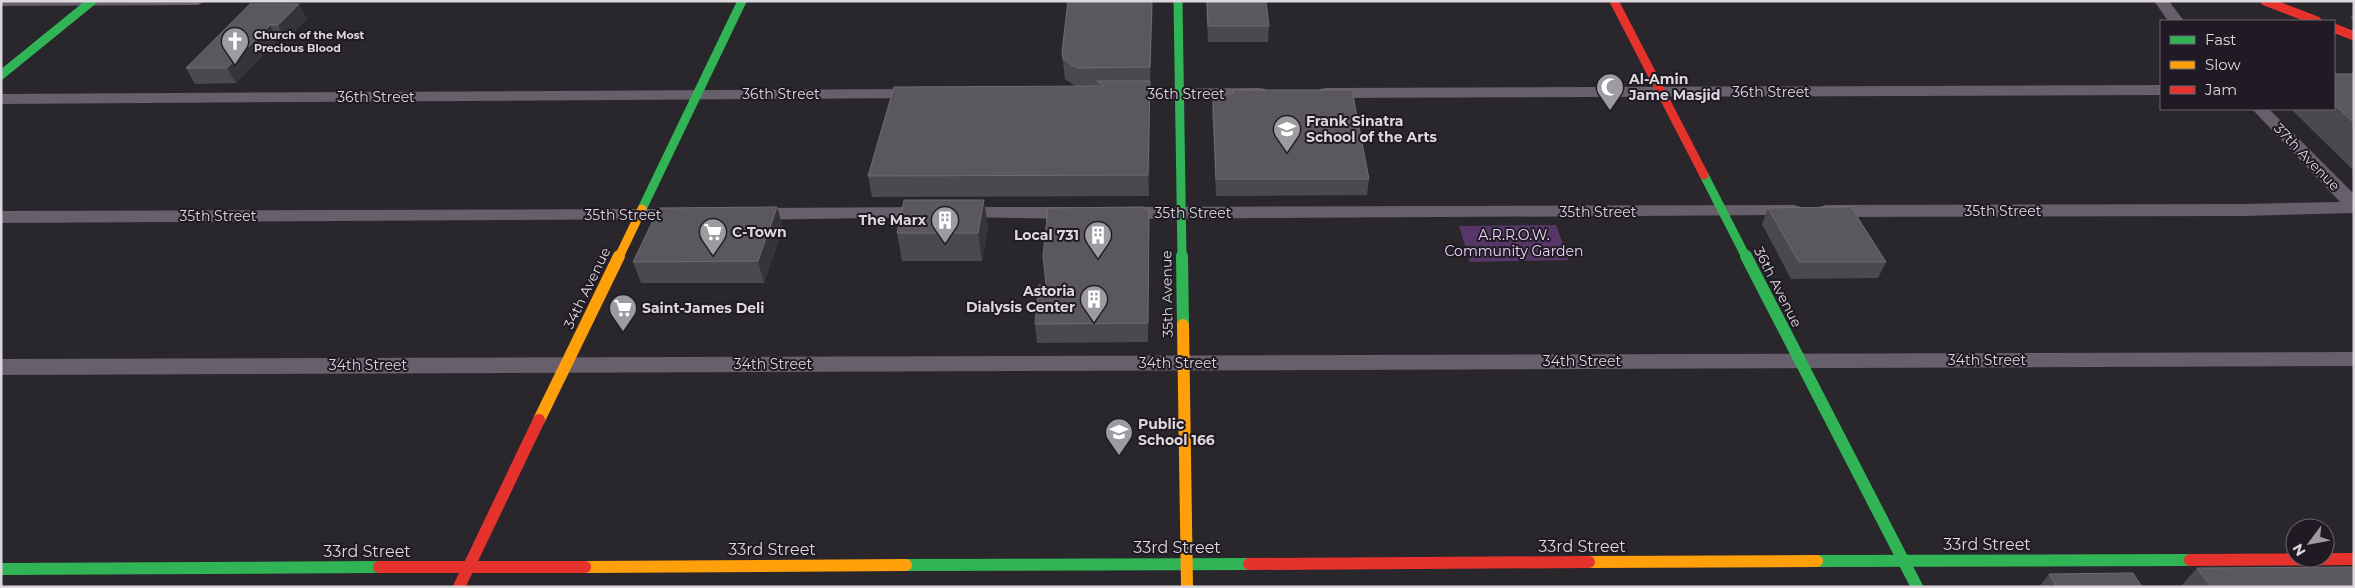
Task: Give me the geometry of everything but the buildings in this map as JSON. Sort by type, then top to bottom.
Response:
[{"type":"street","points":[[1,76],[92,1]]},
{"type":"street","points":[[1,2],[198,1]]},
{"type":"street","name":"34th Avenue","points":[[459,587],[742,1]]},
{"type":"street","name":"35th Avenue","points":[[1178,1],[1187,587]]},
{"type":"street","name":"36th Avenue","points":[[1614,1],[1917,587]]},
{"type":"street","points":[[2161,1],[2175,20]]},
{"type":"street","points":[[2266,1],[2314,20]]},
{"type":"street","points":[[2335,28],[2354,36]]},
{"type":"street","name":"36th Street","points":[[1308,93],[2160,90]]},
{"type":"street","name":"36th Street","points":[[1108,94],[1279,93]]},
{"type":"street","name":"36th Street","points":[[1,100],[939,94]]},
{"type":"street","name":"37th Avenue","points":[[2261,110],[2354,206]]},
{"type":"street","name":"35th Street","points":[[1107,213],[2233,210],[2354,206]]},
{"type":"street","points":[[740,214],[1088,213]]},
{"type":"street","name":"35th Street","points":[[1,217],[700,214]]},
{"type":"street","name":"34th Street","points":[[1,366],[2354,359]]},
{"type":"street","name":"33rd Street","points":[[1,569],[2354,559]]},
{"type":"green space","name":"A.R.R.O.W. Community Garden","points":[[1556,225],[1569,260],[1470,262],[1459,226]]},
{"type":"traffic: fast","points":[[1,75],[92,1]]},
{"type":"traffic: fast","points":[[642,209],[742,1]]},
{"type":"traffic: fast","points":[[1178,1],[1183,325]]},
{"type":"traffic: fast","points":[[1704,175],[1917,587]]},
{"type":"traffic: fast","points":[[1817,561],[2190,560]]},
{"type":"traffic: fast","points":[[906,565],[1249,564]]},
{"type":"traffic: fast","points":[[1,569],[379,567]]},
{"type":"traffic: slow","points":[[539,420],[642,209]]},
{"type":"traffic: slow","points":[[1183,325],[1187,587]]},
{"type":"traffic: slow","points":[[1589,562],[1817,561]]},
{"type":"traffic: slow","points":[[585,567],[906,565]]},
{"type":"traffic: jam","points":[[1614,1],[1704,175]]},
{"type":"traffic: jam","points":[[2265,1],[2314,20]]},
{"type":"traffic: jam","points":[[2335,28],[2354,36]]},
{"type":"traffic: jam","points":[[459,587],[539,420]]},
{"type":"traffic: jam","points":[[2190,560],[2354,559]]},
{"type":"traffic: jam","points":[[1249,564],[1589,562]]},
{"type":"traffic: jam","points":[[379,567],[585,567]]},
{"type":"place","name":"Church of the Most Precious Blood","points":[[235,65]]},
{"type":"place","name":"Al-Amin Jame Masjid","points":[[1610,111]]},
{"type":"place","name":"Frank Sinatra School of the Arts","points":[[1287,153]]},
{"type":"place","name":"The Marx","points":[[945,244]]},
{"type":"place","name":"C-Town","points":[[713,256]]},
{"type":"place","name":"Local 731","points":[[1098,259]]},
{"type":"place","name":"Astoria Dialysis Center","points":[[1094,323]]},
{"type":"place","name":"Saint-James Deli","points":[[623,332]]},
{"type":"place","name":"Public School 166","points":[[1119,456]]}]
